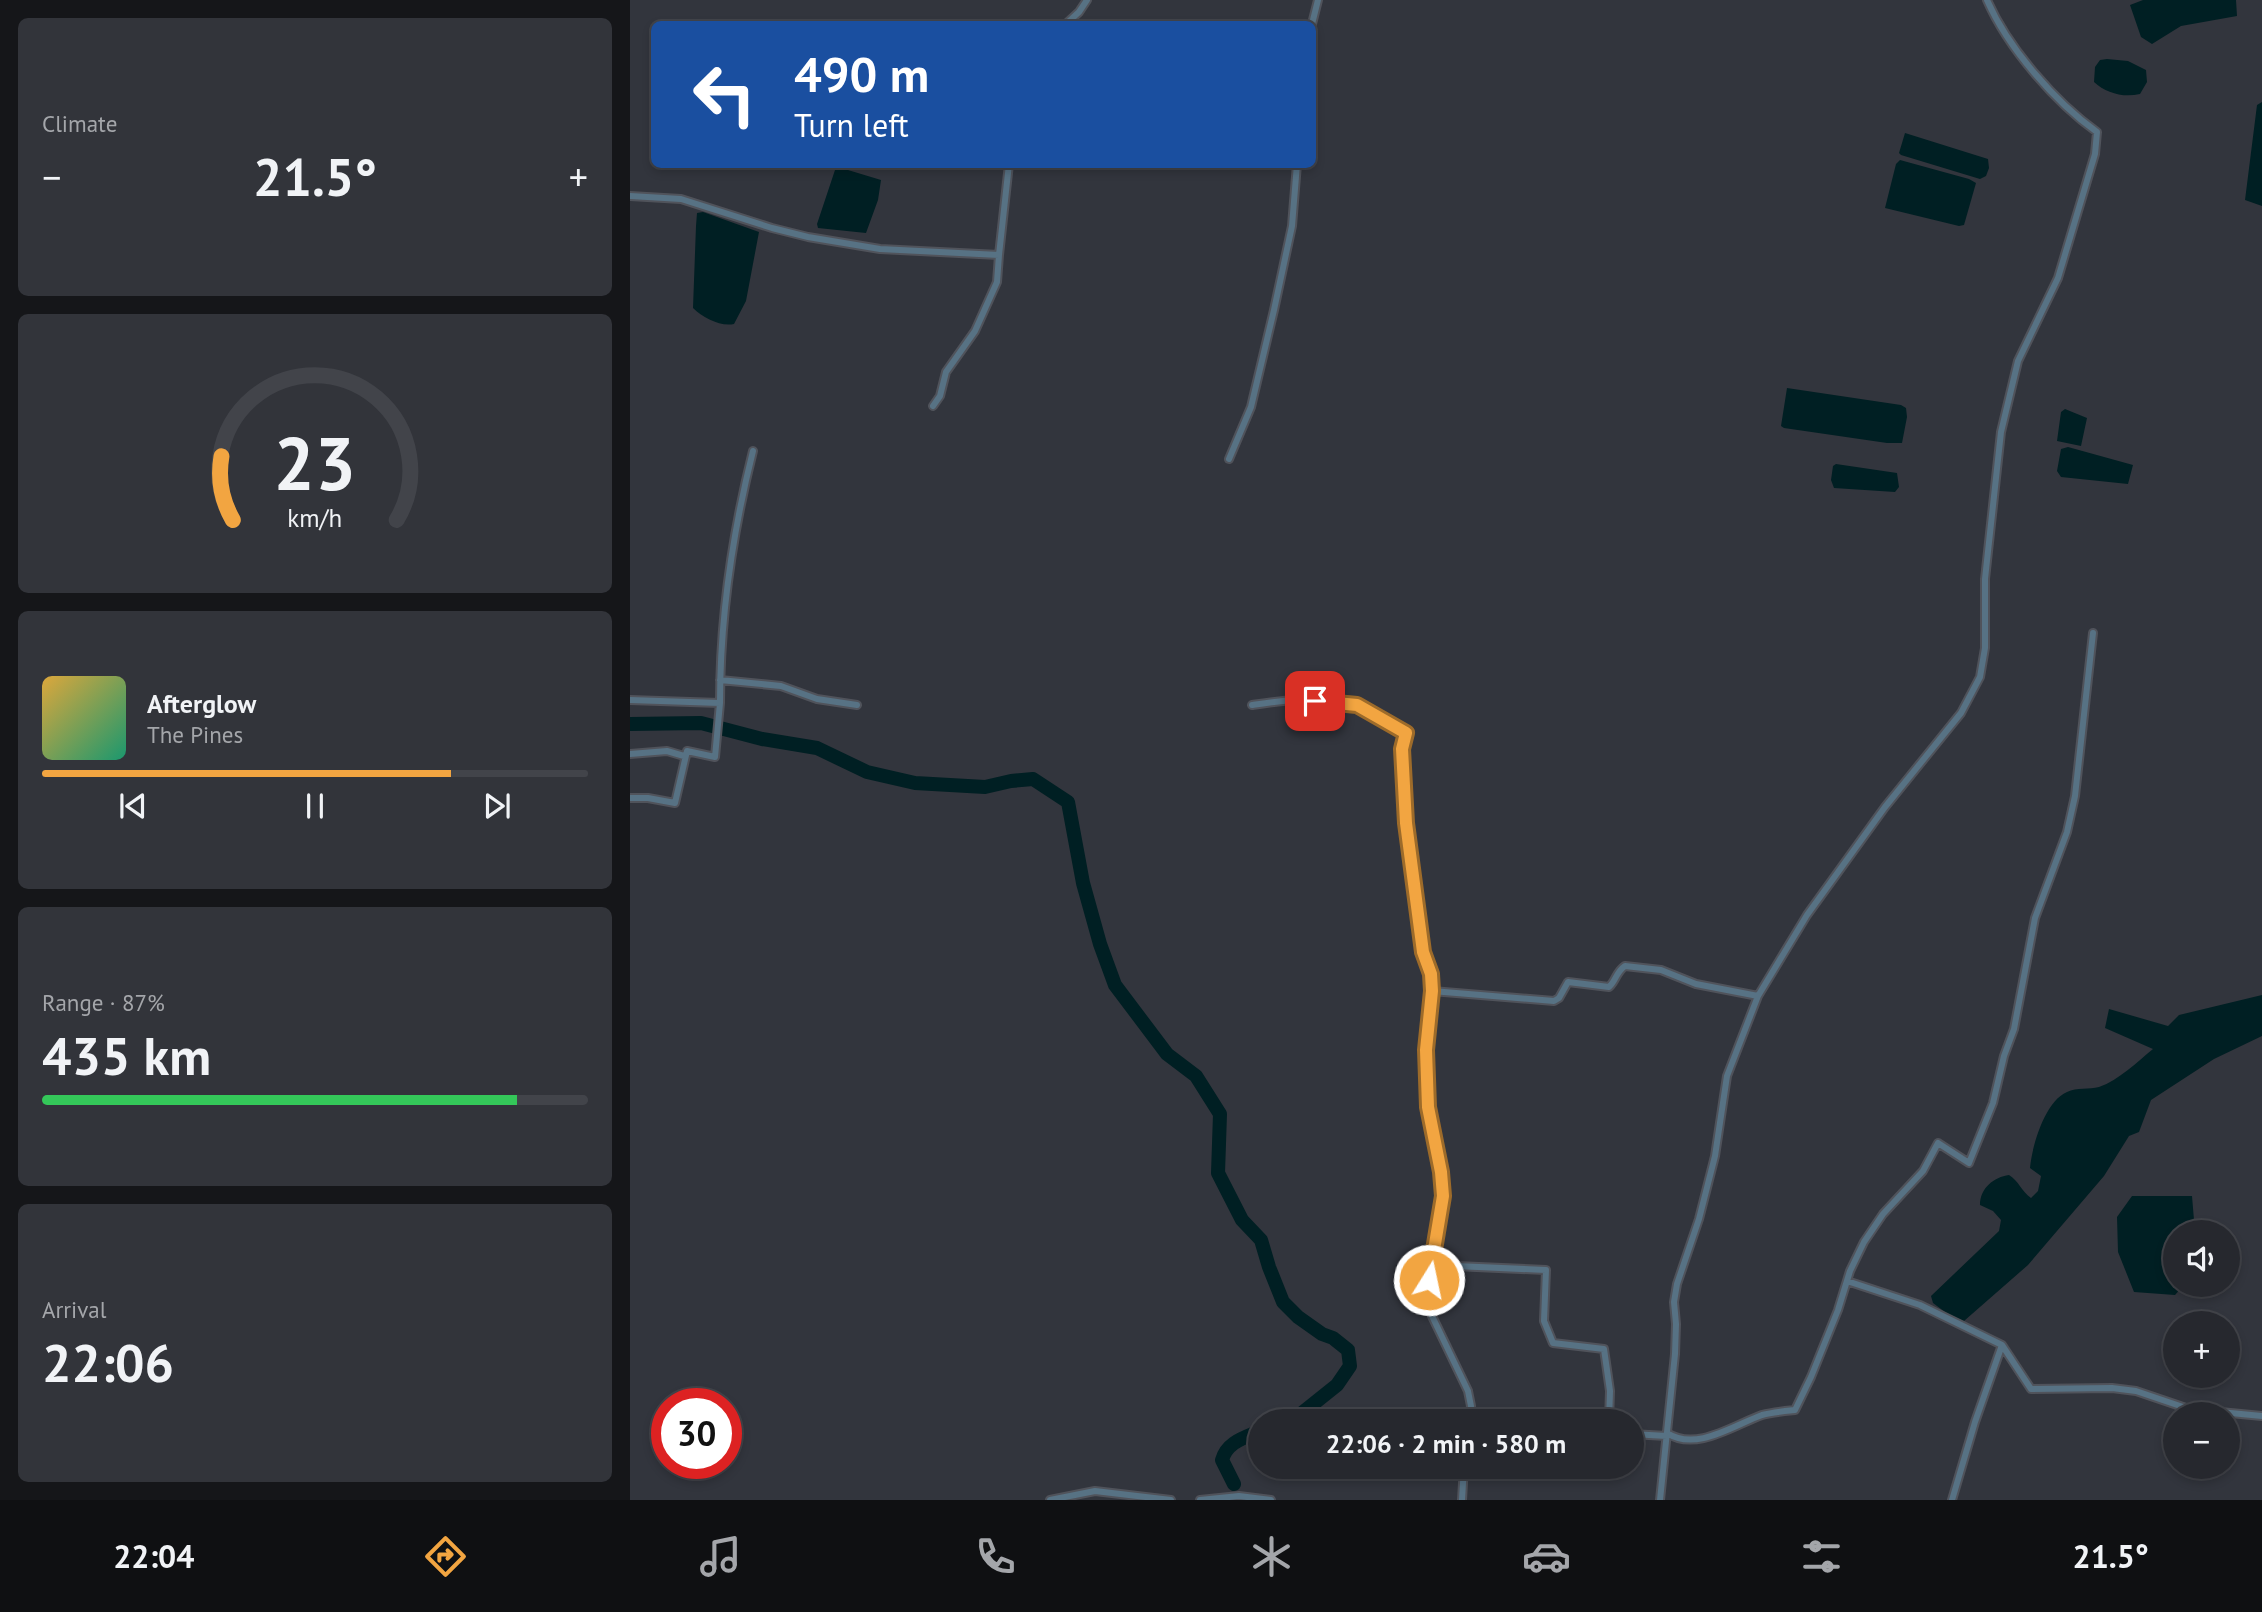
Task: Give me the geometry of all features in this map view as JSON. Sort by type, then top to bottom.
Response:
[{"type":"street","points":[[1069,21],[1087,0]]},
{"type":"street","points":[[1313,21],[1318,0]]},
{"type":"street","points":[[1660,1500],[1675,1354],[1674,1302],[1715,1156],[1727,1076],[1758,996],[1807,915],[1885,807],[1961,713],[1980,677],[1986,648],[1985,579],[2001,432],[2018,361],[2058,278],[2095,155],[2097,132],[2076,118],[2043,83],[1987,0]]},
{"type":"street","points":[[933,406],[940,396],[946,372],[975,331],[997,282],[1009,168]]},
{"type":"street","points":[[1229,459],[1251,407],[1274,310],[1292,226],[1297,168]]},
{"type":"street","points":[[630,196],[681,199],[772,228],[880,249],[999,255]]},
{"type":"street","points":[[630,798],[675,803],[687,751],[715,757],[720,703],[720,642],[729,564],[738,509],[753,451]]},
{"type":"street","points":[[1644,1434],[1667,1434],[1678,1440],[1705,1438],[1764,1415],[1796,1410],[1864,1242],[1883,1214],[1923,1171],[1938,1143],[1969,1164],[1988,1115],[2014,1029],[2035,918],[2067,832],[2075,796],[2094,633]]},
{"type":"street","points":[[720,680],[781,686],[817,699],[857,705]]},
{"type":"street","points":[[630,699],[720,703]]},
{"type":"street","points":[[1252,705],[1292,700],[1338,701],[1357,705],[1406,733],[1402,749],[1406,823],[1423,952],[1431,974],[1432,991],[1426,1050],[1428,1107],[1443,1196],[1429,1280],[1432,1316],[1468,1391],[1471,1409]]},
{"type":"street","points":[[630,754],[667,751],[684,756]]},
{"type":"street","points":[[1432,991],[1554,1001],[1559,998],[1568,982],[1609,987],[1613,984],[1617,972],[1625,966],[1661,970],[1696,984],[1758,996]]},
{"type":"street","points":[[1432,1265],[1546,1270],[1544,1321],[1553,1343],[1604,1349],[1610,1391],[1609,1409]]},
{"type":"street","points":[[1847,1281],[1920,1305],[2002,1345],[2031,1389],[2112,1388],[2136,1391],[2189,1409],[2262,1416]]},
{"type":"street","points":[[1952,1500],[2002,1345]]},
{"type":"street","points":[[1462,1500],[1463,1479]]},
{"type":"street","points":[[1050,1500],[1095,1491],[1171,1500]]},
{"type":"street","points":[[1200,1500],[1239,1496],[1271,1500]]},
{"type":"shaded area","points":[[2143,0],[2236,0],[2237,16],[2181,26],[2152,44],[2141,37],[2130,5]]},
{"type":"shaded area","points":[[2100,60],[2128,61],[2146,70],[2147,82],[2140,94],[2115,94],[2094,82],[2095,67]]},
{"type":"shaded area","points":[[2262,102],[2262,206],[2245,200],[2257,105]]},
{"type":"shaded area","points":[[1905,133],[1988,159],[1986,176],[1980,179],[1901,155],[1899,153]]},
{"type":"shaded area","points":[[1900,160],[1976,183],[1964,225],[1885,208],[1896,164]]},
{"type":"shaded area","points":[[841,168],[881,180],[878,200],[866,233],[818,228],[835,170]]},
{"type":"shaded area","points":[[703,212],[759,232],[746,301],[734,324],[712,321],[693,308],[697,213]]},
{"type":"shaded area","points":[[1787,388],[1901,405],[1906,408],[1907,417],[1902,443],[1784,428],[1781,426]]},
{"type":"shaded area","points":[[2065,409],[2087,418],[2081,446],[2057,441],[2061,412]]},
{"type":"shaded area","points":[[2068,447],[2133,465],[2128,484],[2061,477],[2057,471],[2061,449]]},
{"type":"shaded area","points":[[1836,464],[1897,473],[1899,487],[1895,492],[1834,488],[1831,480],[1833,466]]},
{"type":"shaded area","points":[[2262,995],[2262,1036],[2214,1059],[2151,1100],[2139,1132],[2129,1136],[2104,1176],[2028,1265],[1964,1321],[1949,1315],[1933,1303],[1931,1296],[1999,1231],[2001,1220],[1993,1211],[1980,1205],[1982,1193],[1989,1184],[2009,1175],[2031,1198],[2038,1191],[2041,1176],[2030,1168],[2031,1159],[2041,1125],[2052,1105],[2067,1092],[2099,1087],[2114,1080],[2153,1049],[2105,1028],[2109,1009],[2168,1026],[2179,1015]]},
{"type":"shaded area","points":[[2132,1196],[2192,1196],[2194,1220],[2163,1220],[2163,1294],[2134,1292],[2118,1252],[2117,1217]]},
{"type":"waterway","points":[[630,724],[701,723],[762,739],[817,748],[867,772],[915,783],[985,787],[1033,779],[1068,802],[1083,883],[1115,985],[1167,1054],[1196,1076],[1220,1114],[1218,1173],[1242,1220],[1261,1240],[1283,1302],[1298,1317],[1348,1350],[1350,1366],[1337,1385],[1307,1409]]},
{"type":"waterway","points":[[1234,1484],[1222,1460],[1228,1449],[1248,1436]]},
{"type":"route","points":[[1315,701],[1338,701],[1357,705],[1406,733],[1402,749],[1406,823],[1423,952],[1431,974],[1432,991],[1426,1050],[1428,1107],[1443,1196],[1429,1280]]}]
